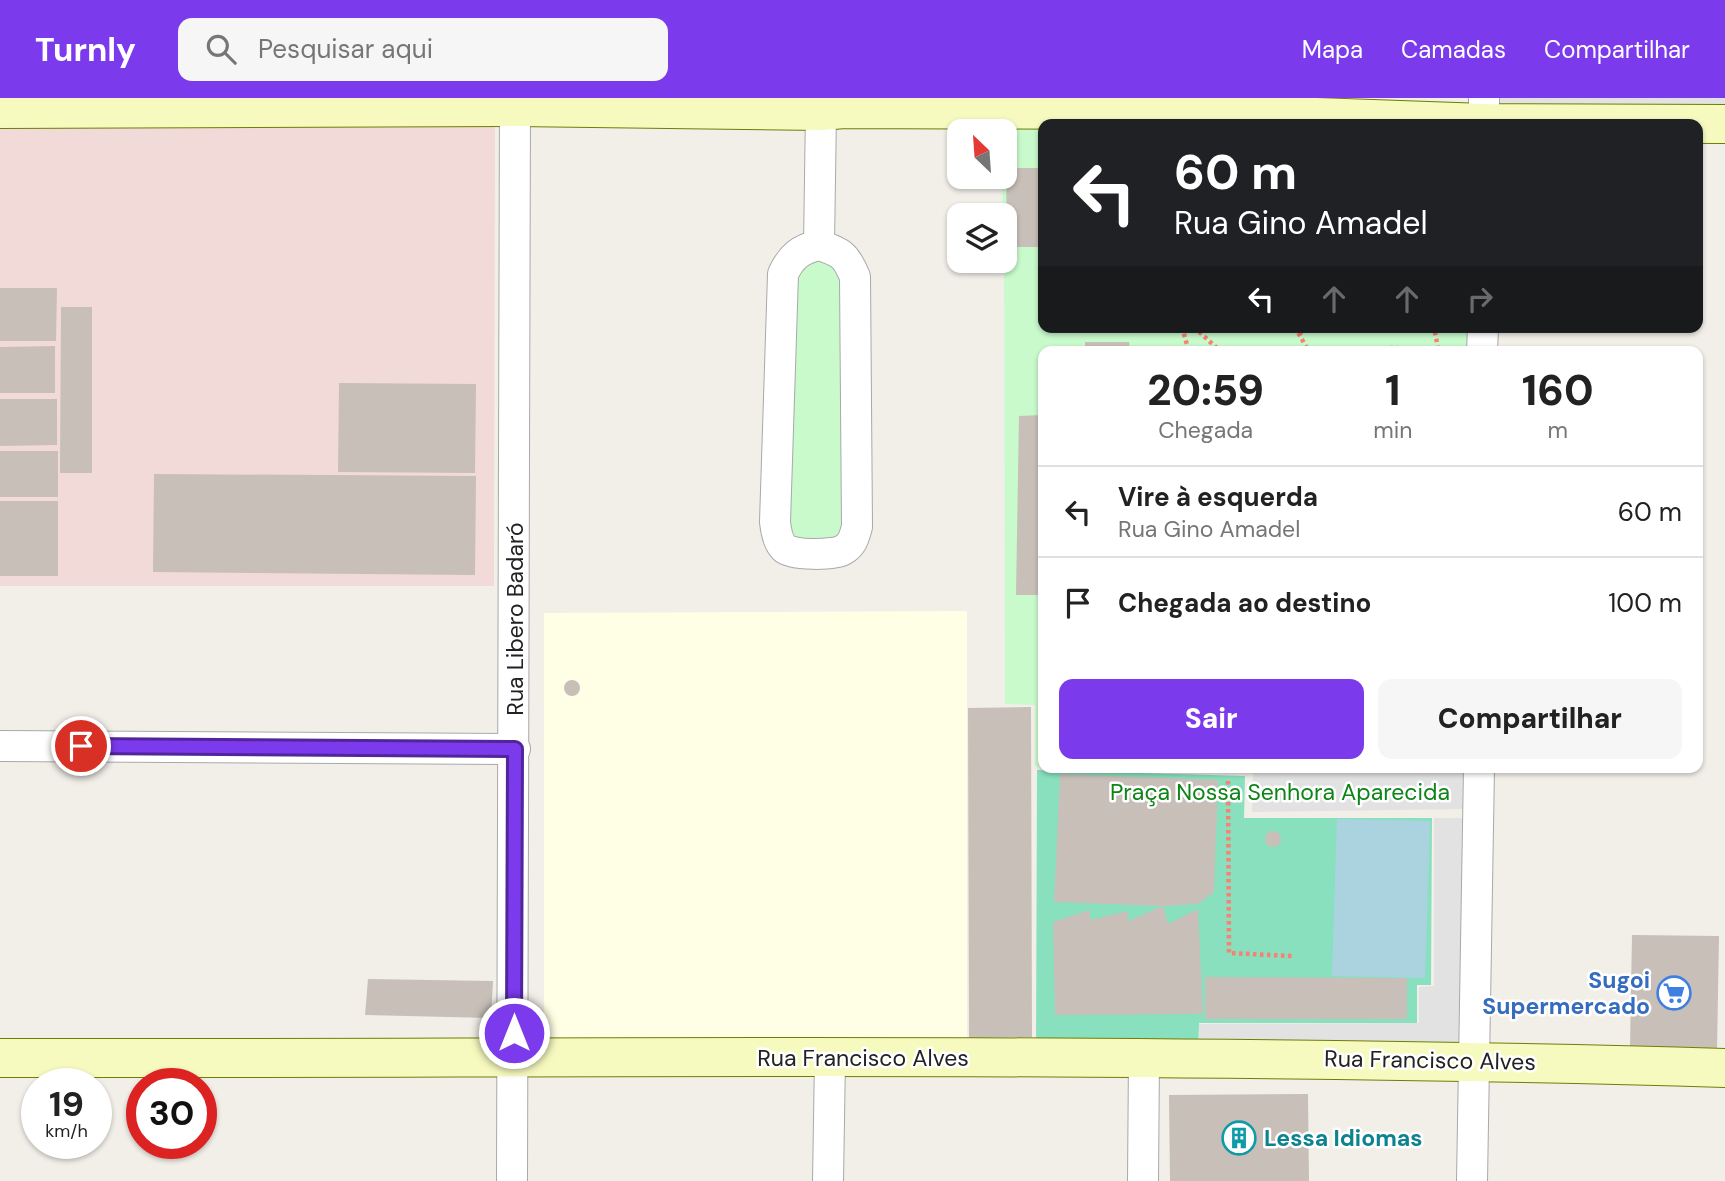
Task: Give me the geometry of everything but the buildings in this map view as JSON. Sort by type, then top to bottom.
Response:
[{"type":"street","points":[[0,109],[515,103],[821,111],[1121,110],[1591,119]]},
{"type":"street","name":"Rua Libero Badaró","points":[[512,1181],[515,103]]},
{"type":"street","points":[[818,245],[821,111]]},
{"type":"street","points":[[1703,123],[1725,124]]},
{"type":"street","points":[[818,245],[838,251],[848,261],[855,277],[858,527],[853,542],[841,552],[795,554],[785,549],[778,538],[775,522],[783,274],[789,261],[802,248],[818,245]]},
{"type":"street","points":[[0,746],[515,749]]},
{"type":"street","points":[[1472,1181],[1479,773]]},
{"type":"street","points":[[1143,1181],[1144,1057]]},
{"type":"street","name":"Rua Francisco Alves","points":[[0,1058],[1144,1057],[1475,1060],[1725,1068]]},
{"type":"street","points":[[828,1181],[830,1058]]},
{"type":"path","points":[[1200,333],[1215,346]]},
{"type":"path","points":[[1299,334],[1306,346]]},
{"type":"path","points":[[1228,780],[1228,953],[1292,956]]},
{"type":"shaded area","points":[[1489,98],[1725,98],[1725,106],[1489,103]]},
{"type":"shaded area","points":[[495,123],[494,586],[0,586],[0,125]]},
{"type":"shaded area","points":[[967,611],[967,1038],[544,1040],[544,613]]},
{"type":"shaded area","name":"Praça Nossa Senhora Aparecida","points":[[1253,773],[1467,773],[1466,809],[1252,812]]},
{"type":"shaded area","points":[[1434,818],[1470,818],[1469,1053],[1199,1054],[1199,1024],[1419,1023],[1419,987],[1434,986]]},
{"type":"green space","name":"Praça Nossa Senhora Aparecida","points":[[1017,121],[1038,124],[1038,333],[1479,333],[1479,346],[1038,346],[1038,766],[1035,766],[1035,705],[1005,704],[1004,273],[1017,273],[1017,203],[1003,203],[1002,189],[1017,189]]},
{"type":"green space","points":[[790,260],[844,260],[844,544],[790,544]]},
{"type":"green space","points":[[1037,770],[1038,773],[1245,776],[1244,818],[1432,818],[1431,985],[1417,985],[1417,1023],[1199,1023],[1198,1054],[1036,1054]]},
{"type":"water","points":[[1337,819],[1430,821],[1425,978],[1332,976]]},
{"type":"place","name":"Sugoi Supermercado","points":[[1674,993]]},
{"type":"place","name":"Lessa Idiomas","points":[[1239,1138]]},
{"type":"route","points":[[81,746],[515,749],[514,1033]]}]
